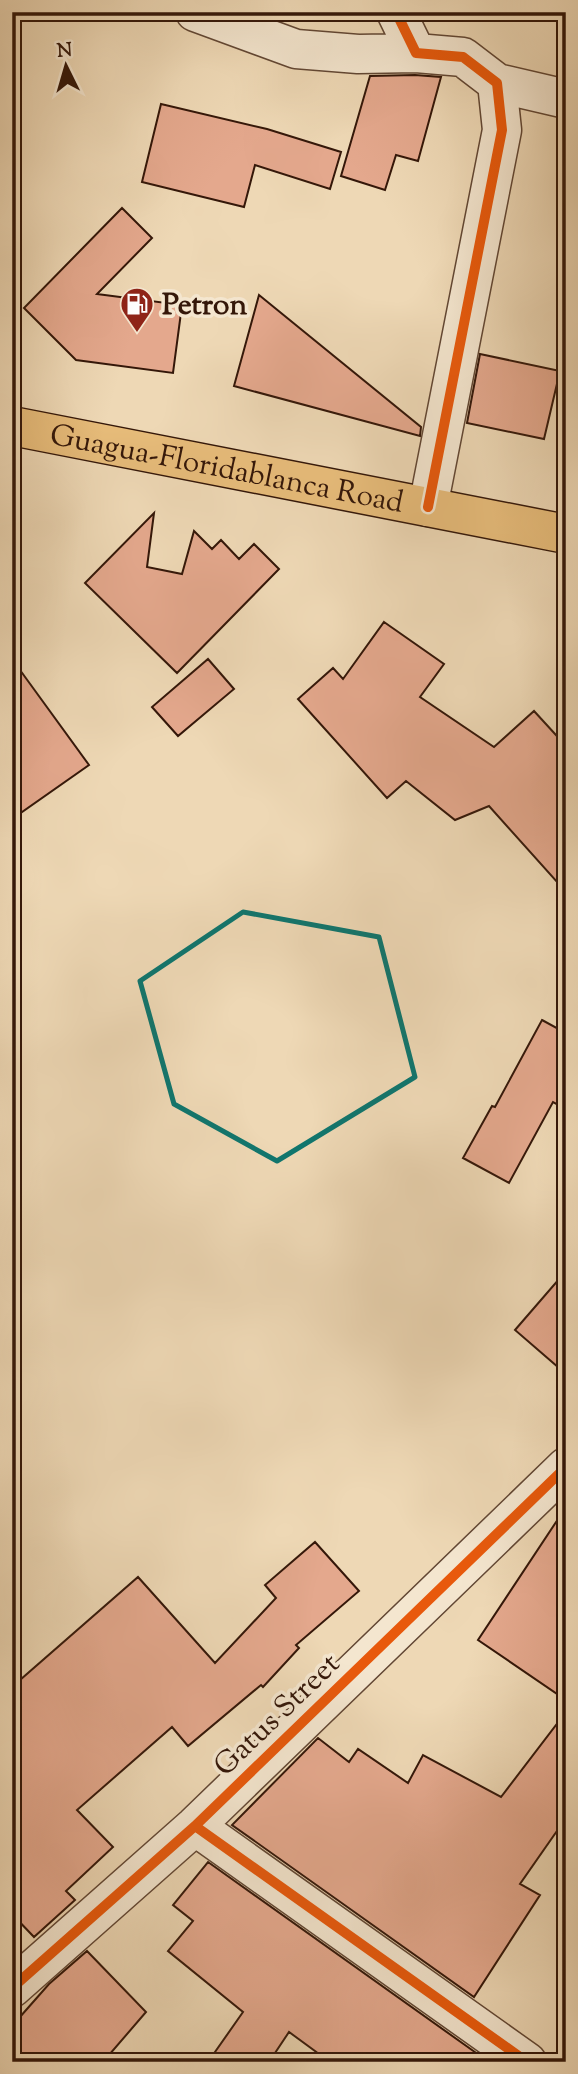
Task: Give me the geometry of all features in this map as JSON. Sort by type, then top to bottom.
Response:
[{"type":"main road","name":"Guagua-Floridablanca Road","points":[[12,426],[566,534]]},
{"type":"street","points":[[195,12],[296,49],[358,54],[416,52],[463,57],[497,83],[566,99]]},
{"type":"street","points":[[396,12],[416,52]]},
{"type":"street","points":[[428,508],[502,130],[497,83]]},
{"type":"street","name":"Gatus Street","points":[[12,1989],[195,1826],[566,1467]]},
{"type":"street","points":[[195,1826],[527,2062]]},
{"type":"highlighted area","points":[[243,912],[379,937],[415,1077],[277,1161],[174,1104],[140,981]]},
{"type":"building","points":[[370,76],[441,77],[418,161],[396,155],[385,190],[341,176]]},
{"type":"building","points":[[161,104],[267,129],[341,152],[330,189],[255,165],[244,207],[142,182]]},
{"type":"building","points":[[122,208],[152,238],[97,294],[182,305],[173,373],[76,360],[24,308]]},
{"type":"building","points":[[259,295],[421,427],[420,436],[234,386]]},
{"type":"building","points":[[480,354],[560,371],[544,439],[467,423]]},
{"type":"building","points":[[154,513],[147,567],[182,574],[194,531],[212,549],[221,540],[239,559],[254,544],[279,569],[177,673],[85,583]]},
{"type":"building","points":[[384,622],[444,664],[420,697],[494,747],[534,711],[566,746],[566,892],[489,806],[455,820],[406,781],[387,798],[298,699],[333,668],[343,679]]},
{"type":"building","points":[[12,659],[89,765],[12,819]]},
{"type":"building","points":[[208,659],[234,689],[178,736],[152,707]]},
{"type":"building","points":[[542,1020],[566,1033],[566,1109],[553,1102],[509,1183],[463,1158],[492,1106],[495,1107]]},
{"type":"building","points":[[566,1271],[566,1374],[515,1330]]},
{"type":"building","points":[[566,1507],[566,1700],[478,1640]]},
{"type":"building","points":[[315,1542],[359,1591],[296,1645],[299,1648],[263,1687],[261,1685],[188,1746],[172,1727],[77,1810],[113,1847],[66,1891],[75,1900],[34,1937],[12,1914],[12,1687],[138,1577],[215,1663],[276,1598],[265,1585]]},
{"type":"building","points":[[566,1712],[566,1818],[520,1884],[540,1895],[474,1997],[232,1825],[318,1738],[349,1762],[358,1749],[408,1783],[423,1755],[501,1797]]},
{"type":"building","points":[[208,1862],[488,2062],[330,2062],[289,2032],[269,2062],[208,2062],[243,2012],[168,1951],[193,1921],[173,1905]]},
{"type":"building","points":[[87,1951],[146,2012],[103,2062],[12,2062],[12,2026],[49,1984]]},
{"type":"cycle path","points":[[396,12],[416,53],[463,57],[497,83],[502,130],[428,507]]},
{"type":"cycle path","points":[[12,1988],[195,1826],[566,1467]]},
{"type":"cycle path","points":[[195,1826],[527,2062]]},
{"type":"place","name":"Petron","points":[[137,334]]}]
